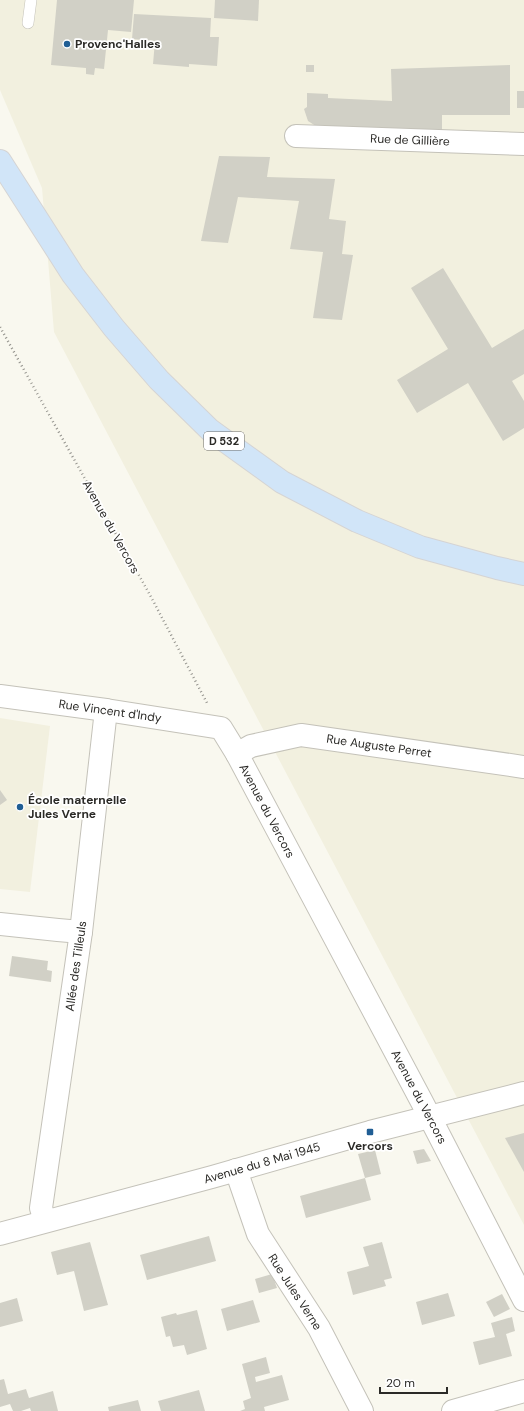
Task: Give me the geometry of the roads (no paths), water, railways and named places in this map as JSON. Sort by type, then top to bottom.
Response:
[{"type":"main road","name":"D 532","points":[[0,146],[16,186]]},
{"type":"main road","name":"D 532","points":[[0,161],[73,275],[114,328],[159,380],[210,430],[282,482],[357,521],[420,547],[524,574]]},
{"type":"street","name":"Rue de Gillière","points":[[296,136],[524,144]]},
{"type":"street","name":"Rue Vincent d'Indy","points":[[0,696],[106,710],[221,728]]},
{"type":"street","name":"Allée des Tilleuls","points":[[45,1221],[41,1208],[81,932],[106,710]]},
{"type":"street","name":"Avenue du Vercors","points":[[221,728],[237,754],[430,1118],[524,1300]]},
{"type":"street","name":"Rue Auguste Perret","points":[[237,754],[251,746],[301,735],[524,767]]},
{"type":"street","points":[[0,924],[81,932]]},
{"type":"street","name":"Avenue du 8 Mai 1945","points":[[0,1234],[370,1132],[430,1118],[524,1092]]},
{"type":"street","name":"Rue Jules Verne","points":[[236,1170],[258,1234],[319,1328],[362,1411]]},
{"type":"street","points":[[453,1411],[524,1391]]},
{"type":"lane","points":[[28,23],[31,0]]},
{"type":"place","name":"Provenc'Halles","points":[[67,44]]},
{"type":"place","name":"École maternelle Jules Verne","points":[[20,807]]},
{"type":"place","name":"Vercors","points":[[370,1132]]}]
